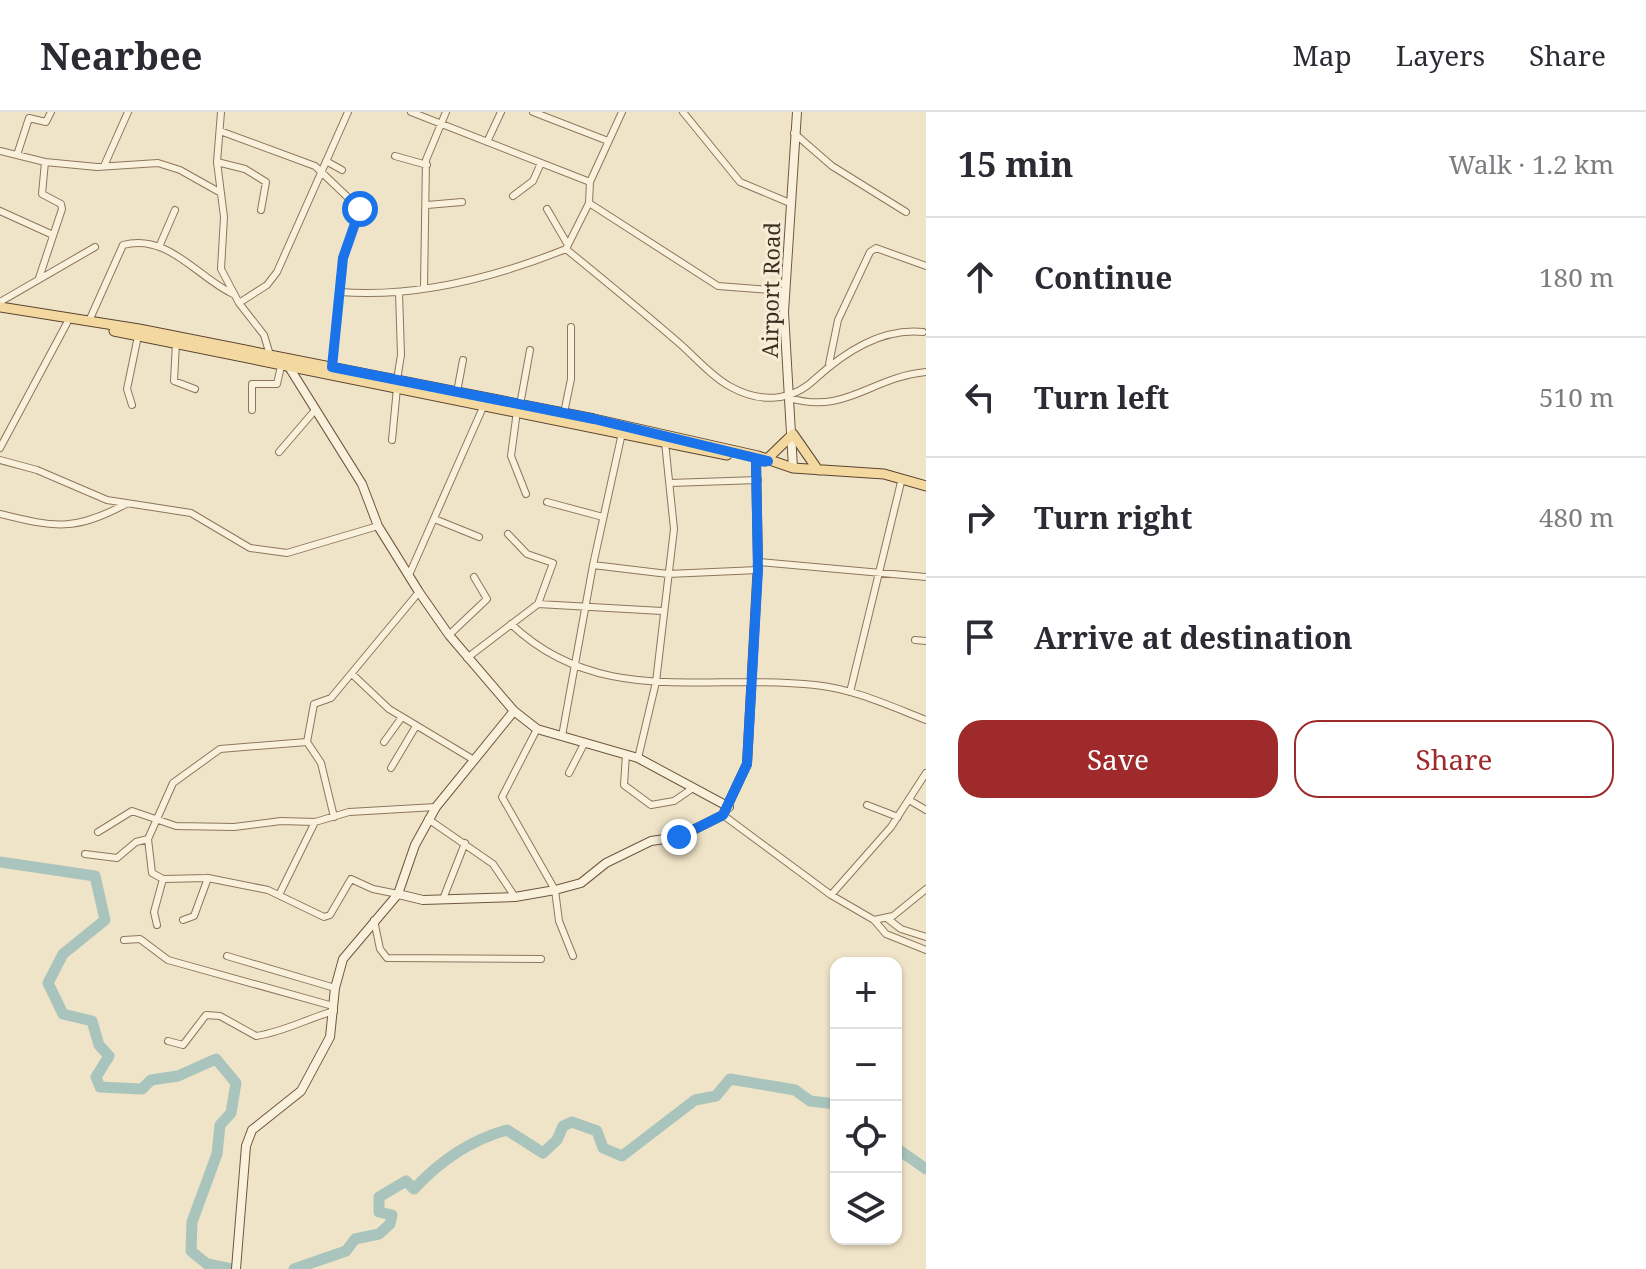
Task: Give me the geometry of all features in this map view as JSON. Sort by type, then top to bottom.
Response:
[{"type":"main road","points":[[0,307],[332,367],[484,405],[564,413],[793,468],[902,478],[926,486]]},
{"type":"main road","points":[[0,307],[285,367],[457,392],[756,462],[768,461],[793,434],[818,470]]},
{"type":"street","points":[[17,155],[30,115],[46,122],[51,112]]},
{"type":"street","points":[[104,166],[128,112]]},
{"type":"street","points":[[221,112],[217,162],[224,217],[221,269],[233,294],[264,335],[270,355]]},
{"type":"street","points":[[239,303],[267,285],[277,272],[348,112]]},
{"type":"street","points":[[411,112],[590,182]]},
{"type":"street","points":[[424,287],[427,165],[446,112]]},
{"type":"street","points":[[487,142],[501,112]]},
{"type":"street","points":[[533,112],[608,141]]},
{"type":"street","points":[[340,292],[399,292],[490,275],[567,247],[589,203],[590,182],[622,112]]},
{"type":"street","points":[[683,112],[740,182],[790,203]]},
{"type":"street","name":"Airport Road","points":[[793,468],[785,291],[797,112]]},
{"type":"street","points":[[220,131],[323,171],[360,209],[343,258],[332,367]]},
{"type":"street","points":[[794,133],[832,166],[906,212]]},
{"type":"street","points":[[0,151],[45,162],[104,166],[158,163],[180,170],[221,193]]},
{"type":"street","points":[[395,156],[427,165]]},
{"type":"street","points":[[326,161],[342,170]]},
{"type":"street","points":[[39,278],[62,206],[42,194],[45,162]]},
{"type":"street","points":[[217,162],[259,175],[266,182],[261,210]]},
{"type":"street","points":[[513,196],[533,181],[541,163]]},
{"type":"street","points":[[427,205],[462,202]]},
{"type":"street","points":[[589,203],[635,229],[718,286],[785,291]]},
{"type":"street","points":[[547,209],[567,247],[730,386],[765,397],[789,398],[813,405],[831,404],[887,380],[926,372]]},
{"type":"street","points":[[159,247],[175,210]]},
{"type":"street","points":[[0,211],[53,235]]},
{"type":"street","points":[[89,321],[123,245],[142,243],[172,251],[233,294]]},
{"type":"street","points":[[0,307],[39,278],[95,247]]},
{"type":"street","points":[[829,364],[838,320],[870,252],[876,248],[926,266]]},
{"type":"street","points":[[392,440],[401,355],[399,292]]},
{"type":"street","points":[[0,448],[2,435],[67,323]]},
{"type":"street","points":[[564,413],[571,379],[571,327]]},
{"type":"street","points":[[789,398],[814,381],[829,364],[871,340],[899,331],[923,332]]},
{"type":"street","points":[[132,405],[127,389],[138,336]]},
{"type":"street","points":[[176,343],[174,381],[195,389]]},
{"type":"street","points":[[526,494],[511,456],[530,350]]},
{"type":"street","points":[[457,392],[463,360]]},
{"type":"street","points":[[252,410],[252,384],[277,384],[285,367],[316,409],[362,484],[378,526],[419,592],[467,658],[514,711],[537,729],[638,758],[693,788],[831,895],[874,920],[886,934],[926,950]]},
{"type":"street","points":[[409,575],[437,520],[484,405]]},
{"type":"street","points":[[279,452],[316,409]]},
{"type":"street","points":[[562,736],[577,669],[593,565],[622,433]]},
{"type":"street","points":[[638,758],[656,682],[674,529],[665,442]]},
{"type":"street","points":[[0,460],[37,470],[107,500],[164,506],[191,513],[250,548],[272,552],[287,553],[378,526]]},
{"type":"street","points":[[307,742],[220,749],[173,783],[148,839],[152,873],[163,879],[208,878],[279,895],[324,917],[330,915],[351,879],[373,889],[423,900],[515,897],[581,883],[606,863],[651,841],[679,837],[726,811],[747,764],[758,566],[756,462]]},
{"type":"street","points":[[850,692],[902,478]]},
{"type":"street","points":[[670,483],[758,480]]},
{"type":"street","points":[[547,502],[603,517]]},
{"type":"street","points":[[0,514],[66,526],[84,524],[126,504]]},
{"type":"street","points":[[437,520],[479,537]]},
{"type":"street","points":[[467,658],[538,604],[553,563],[527,554],[508,534]]},
{"type":"street","points":[[593,565],[668,574],[758,566],[926,577]]},
{"type":"street","points":[[449,635],[487,599],[474,577]]},
{"type":"street","points":[[334,817],[321,763],[307,742],[314,704],[331,698],[419,592]]},
{"type":"street","points":[[538,604],[662,611]]},
{"type":"street","points":[[511,624],[528,641],[577,669],[656,682],[753,681],[817,685],[850,692],[925,718]]},
{"type":"street","points":[[915,640],[926,641]]},
{"type":"street","points":[[352,674],[402,717],[474,760]]},
{"type":"street","points":[[236,1269],[246,1146],[252,1130],[301,1091],[330,1037],[335,988],[343,959],[398,894],[428,819],[436,807],[514,711]]},
{"type":"street","points":[[384,742],[402,717]]},
{"type":"street","points":[[391,768],[416,726]]},
{"type":"street","points":[[537,729],[502,797],[555,890],[559,921],[573,956]]},
{"type":"street","points":[[569,773],[585,742]]},
{"type":"street","points":[[626,754],[624,785],[651,805],[674,801],[693,788]]},
{"type":"street","points":[[831,895],[898,817],[926,773]]},
{"type":"street","points":[[909,800],[926,810]]},
{"type":"street","points":[[867,805],[898,817]]},
{"type":"street","points":[[98,832],[132,811],[176,826],[315,822],[349,812],[436,807]]},
{"type":"street","points":[[428,819],[493,864],[515,897]]},
{"type":"street","points":[[279,895],[315,822]]},
{"type":"street","points":[[85,854],[117,858],[136,842],[148,839]]},
{"type":"street","points":[[443,899],[465,843]]},
{"type":"street","points":[[183,920],[194,916],[208,878]]},
{"type":"street","points":[[157,925],[155,903],[163,879]]},
{"type":"street","points":[[874,920],[888,919],[926,889]]},
{"type":"street","points":[[888,919],[901,929],[926,937]]},
{"type":"street","points":[[374,920],[380,949],[387,958],[541,959]]},
{"type":"street","points":[[124,940],[140,939],[168,960],[333,1008]]},
{"type":"street","points":[[227,956],[335,988]]},
{"type":"street","points":[[168,1041],[183,1045],[206,1015],[220,1016],[256,1036],[296,1027],[333,1008]]},
{"type":"waterway","points":[[0,862],[95,876],[105,920],[63,954],[48,983],[63,1014],[92,1021],[99,1045],[109,1056],[96,1077],[100,1087],[142,1089],[151,1080],[178,1076],[216,1059],[236,1083],[231,1113],[220,1125],[217,1154],[192,1222],[191,1251],[207,1264],[232,1269]]},
{"type":"waterway","points":[[294,1269],[346,1251],[355,1239],[379,1234],[390,1224],[392,1215],[379,1212],[379,1197],[406,1181],[414,1189],[456,1153],[507,1130],[543,1153],[557,1140],[563,1126],[572,1122],[597,1131],[603,1148],[622,1156],[695,1100],[716,1096],[730,1079],[795,1090],[810,1101],[830,1103]]},
{"type":"waterway","points":[[902,1152],[926,1169]]},
{"type":"route","points":[[360,209],[343,258],[332,367],[594,419],[763,457],[768,461],[756,462],[758,570],[747,764],[740,786],[723,815],[679,837]]}]
